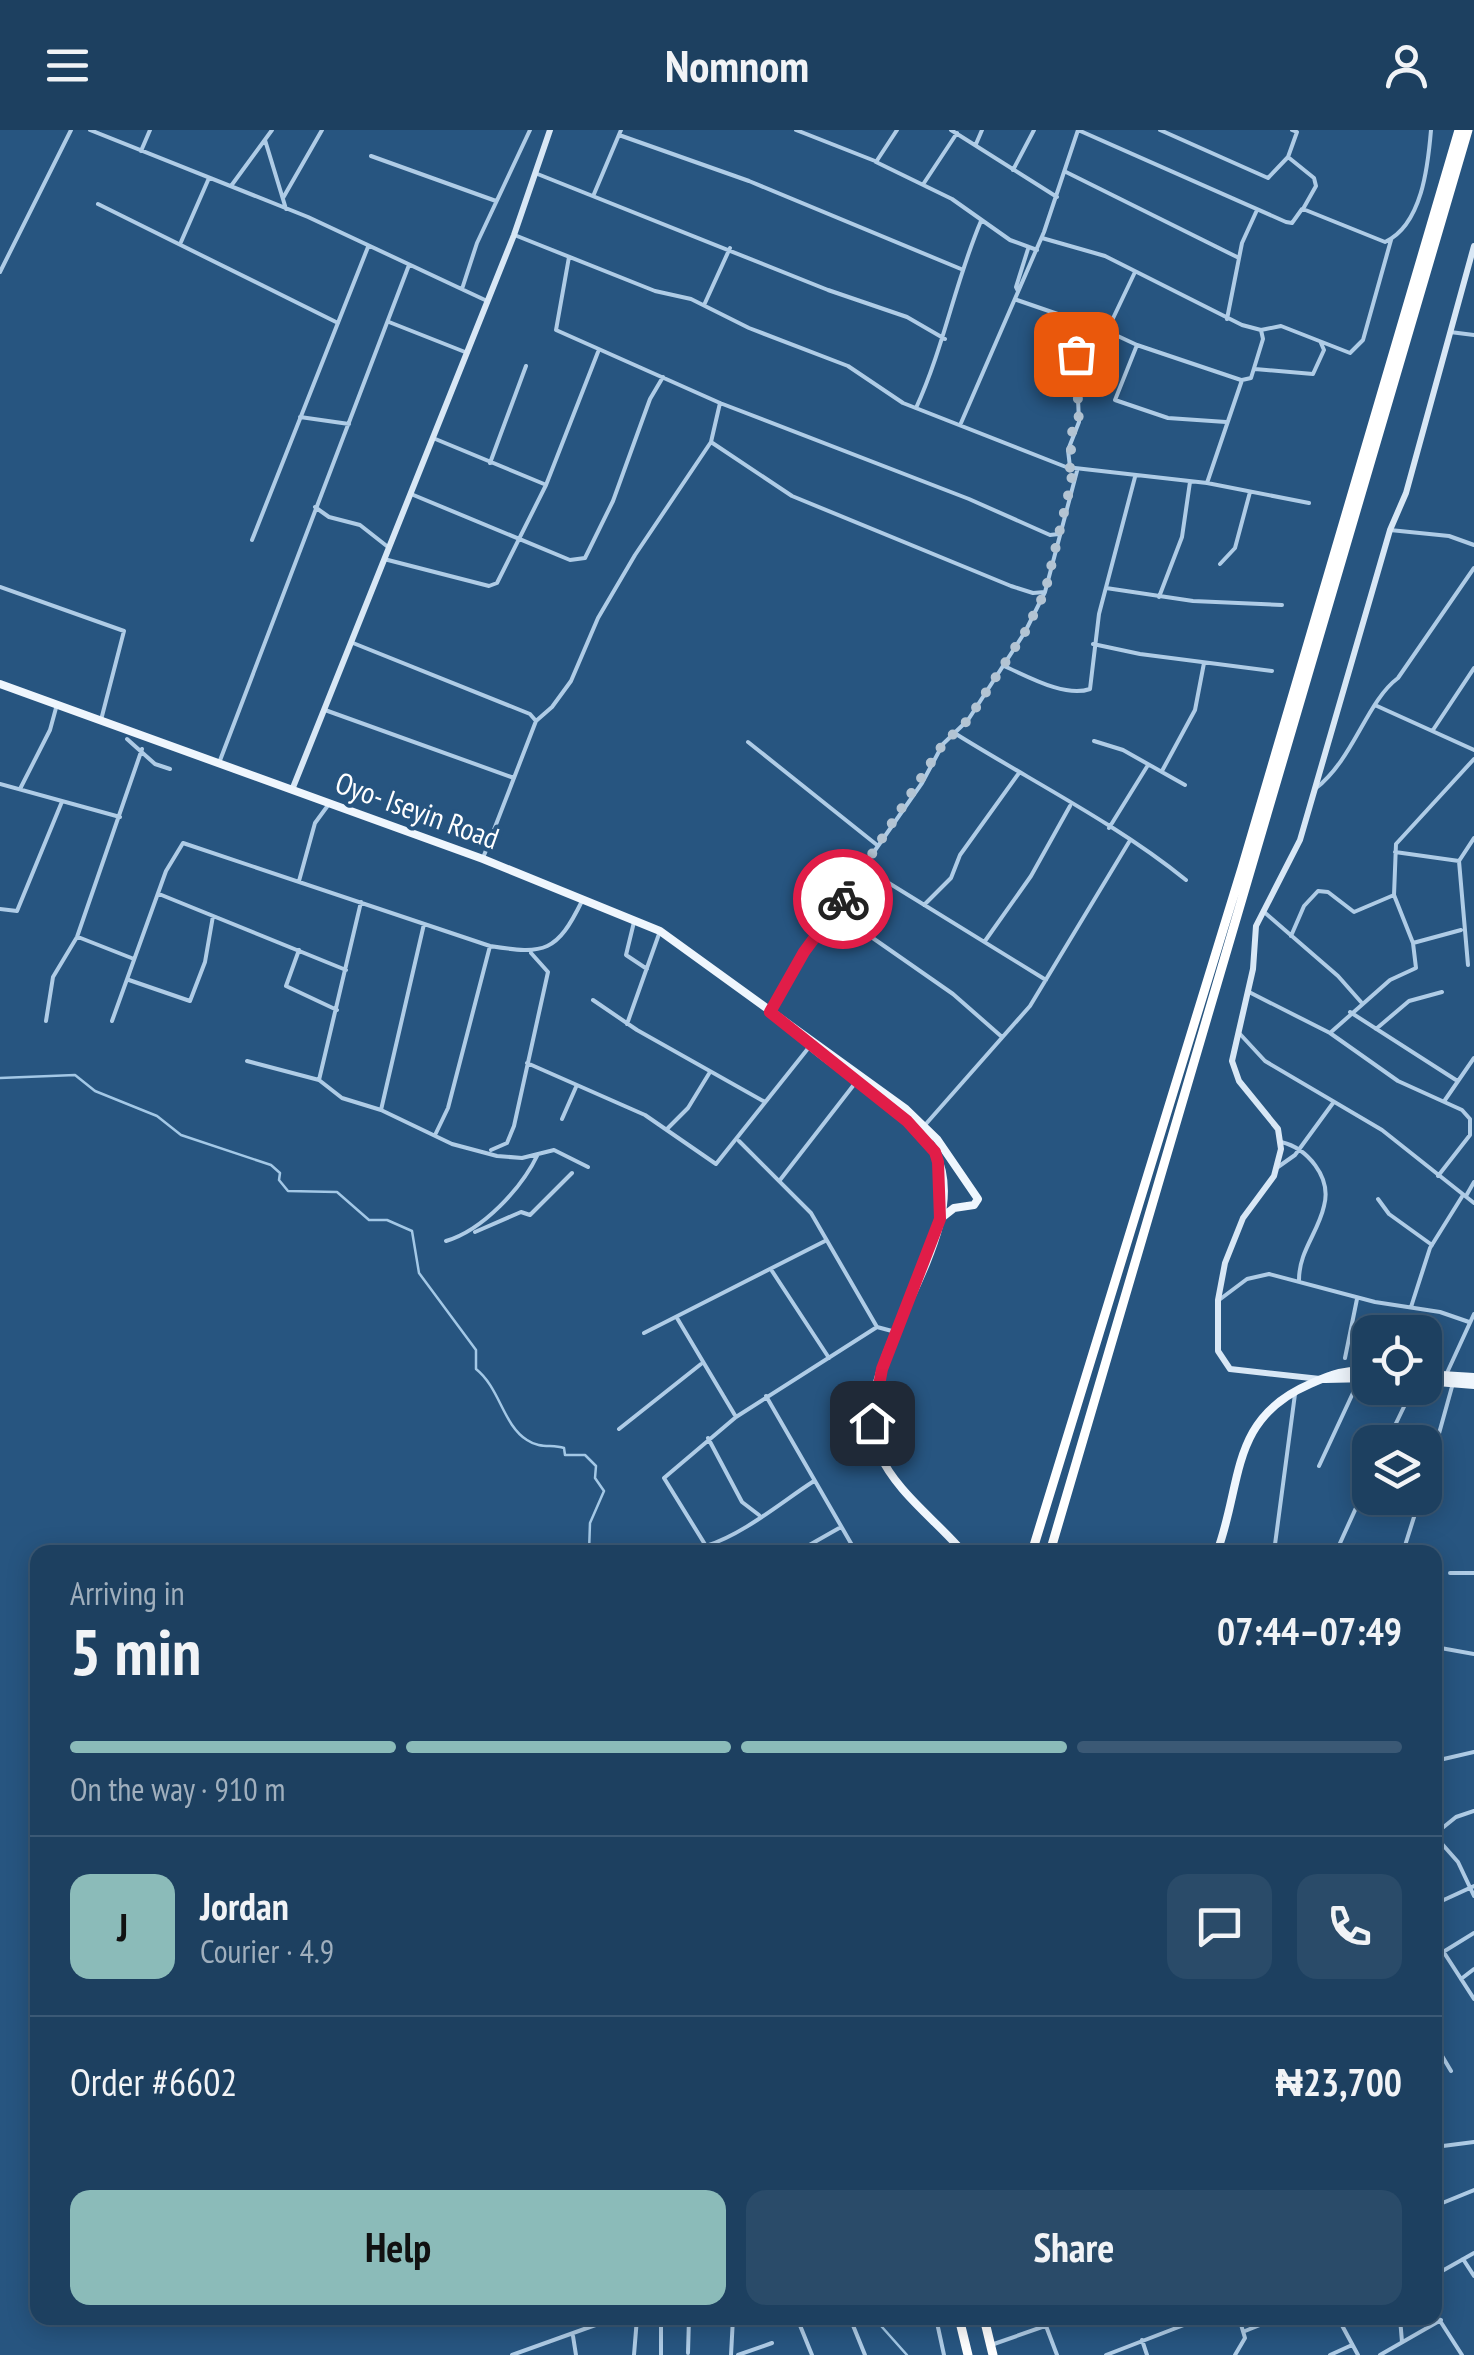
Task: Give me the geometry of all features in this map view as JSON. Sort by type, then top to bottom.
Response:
[{"type":"highway","points":[[1034,1545],[1242,868],[1459,130]]},
{"type":"highway","points":[[1052,1545],[1468,130]]},
{"type":"highway","points":[[961,2325],[968,2355]]},
{"type":"highway","points":[[986,2325],[992,2350]]},
{"type":"main road","name":"Oyo- Iseyin Road","points":[[0,684],[636,918],[660,930],[770,1012],[907,1121],[935,1152],[942,1176],[940,1219],[876,1386],[875,1440],[898,1482],[956,1545]]},
{"type":"main road","name":"Oyo- Iseyin Road","points":[[792,1030],[924,1126],[978,1198],[974,1206],[954,1208],[940,1219]]},
{"type":"main road","points":[[1219,1545],[1249,1435],[1272,1406],[1294,1390],[1340,1370],[1352,1372]]},
{"type":"main road","points":[[1442,1375],[1474,1376]]},
{"type":"main road","points":[[1320,1379],[1352,1377]]},
{"type":"main road","points":[[1442,1383],[1474,1384]]},
{"type":"street","points":[[0,272],[71,130]]},
{"type":"street","points":[[90,130],[286,209],[486,301]]},
{"type":"street","points":[[141,151],[150,130]]},
{"type":"street","points":[[231,186],[272,130]]},
{"type":"street","points":[[283,198],[322,130]]},
{"type":"street","points":[[462,290],[496,201],[530,130]]},
{"type":"street","points":[[796,130],[876,162],[969,209],[981,221],[1028,250],[1037,250]]},
{"type":"street","points":[[876,162],[897,130]]},
{"type":"street","points":[[976,144],[982,130]]},
{"type":"street","points":[[1013,170],[1034,130]]},
{"type":"street","points":[[961,424],[1042,238],[1078,130],[1292,223],[1316,186],[1314,178],[1288,157]]},
{"type":"street","points":[[1160,130],[1268,178],[1288,157],[1296,132],[1292,130]]},
{"type":"street","points":[[1042,238],[1105,256],[1227,319],[1261,330],[1281,326],[1350,353],[1361,346],[1391,240],[1416,207],[1432,130]]},
{"type":"street","points":[[292,790],[514,234],[548,131]]},
{"type":"street","points":[[922,185],[954,132],[1057,197]]},
{"type":"street","points":[[594,194],[620,133],[749,181],[961,269]]},
{"type":"street","points":[[265,140],[286,209]]},
{"type":"street","points":[[371,156],[496,201]]},
{"type":"street","points":[[1066,172],[1239,258]]},
{"type":"street","points":[[534,173],[907,316],[945,339]]},
{"type":"street","points":[[180,244],[209,178]]},
{"type":"street","points":[[98,204],[338,322]]},
{"type":"street","points":[[1302,209],[1376,241],[1391,240]]},
{"type":"street","points":[[1227,319],[1239,258],[1258,210]]},
{"type":"street","points":[[916,408],[945,339],[961,269],[981,221]]},
{"type":"street","points":[[514,234],[704,305],[749,328],[848,366],[874,388],[916,408],[1068,467],[1207,483],[1310,503]]},
{"type":"street","points":[[1278,1168],[1280,1142],[1271,1118],[1233,1068],[1256,926],[1287,872],[1315,789],[1390,530],[1406,493],[1474,246]]},
{"type":"street","points":[[252,540],[368,247]]},
{"type":"street","points":[[704,305],[730,248]]},
{"type":"street","points":[[1019,292],[1016,288],[1028,250]]},
{"type":"street","points":[[569,256],[556,330],[598,352],[720,403],[969,499],[1050,535],[1060,534]]},
{"type":"street","points":[[218,764],[409,265]]},
{"type":"street","points":[[1107,330],[1134,272]]},
{"type":"street","points":[[1016,300],[1242,380],[1251,378],[1256,368],[1261,330]]},
{"type":"street","points":[[1070,318],[1067,345],[1076,352],[1080,422],[1068,450],[1072,479]]},
{"type":"street","points":[[390,322],[465,352]]},
{"type":"street","points":[[1450,332],[1474,335]]},
{"type":"street","points":[[1256,368],[1313,374],[1324,350],[1321,343]]},
{"type":"street","points":[[1137,345],[1115,400],[1168,418],[1226,422]]},
{"type":"street","points":[[384,559],[493,586],[546,485],[598,352]]},
{"type":"street","points":[[490,463],[526,366]]},
{"type":"street","points":[[408,494],[570,560],[585,558],[613,501],[650,399],[663,377]]},
{"type":"street","points":[[1207,483],[1242,380]]},
{"type":"street","points":[[483,859],[536,720],[552,707],[571,680],[592,630],[635,555],[711,442],[720,403]]},
{"type":"street","points":[[300,416],[348,424]]},
{"type":"street","points":[[432,438],[546,485]]},
{"type":"street","points":[[711,442],[792,496],[1033,594],[1045,592]]},
{"type":"street","points":[[770,1012],[943,744],[956,734],[1004,666],[1045,592],[1072,479],[1079,470]]},
{"type":"street","points":[[1004,666],[1041,682],[1087,691],[1095,673],[1093,644],[1136,476]]},
{"type":"street","points":[[1160,597],[1182,537],[1190,482]]},
{"type":"street","points":[[1220,564],[1235,548],[1250,492]]},
{"type":"street","points":[[316,507],[329,517],[360,526],[388,548]]},
{"type":"street","points":[[1390,530],[1450,536],[1474,545]]},
{"type":"street","points":[[1050,535],[1056,548]]},
{"type":"street","points":[[1315,789],[1332,777],[1377,706],[1384,688],[1398,678],[1474,568]]},
{"type":"street","points":[[0,587],[124,631],[101,720]]},
{"type":"street","points":[[1106,588],[1160,597],[1282,605]]},
{"type":"street","points":[[1033,594],[1038,606]]},
{"type":"street","points":[[352,642],[451,679],[536,720]]},
{"type":"street","points":[[1093,644],[1272,671]]},
{"type":"street","points":[[1162,772],[1195,710],[1204,662]]},
{"type":"street","points":[[1432,730],[1474,668]]},
{"type":"street","points":[[20,789],[58,705]]},
{"type":"street","points":[[1377,706],[1474,750]]},
{"type":"street","points":[[325,710],[514,778]]},
{"type":"street","points":[[956,734],[1070,806],[1093,813],[1186,880]]},
{"type":"street","points":[[127,739],[155,764],[170,769]]},
{"type":"street","points":[[1094,741],[1185,785]]},
{"type":"street","points":[[748,742],[879,846]]},
{"type":"street","points":[[46,1021],[54,977],[77,937],[142,749]]},
{"type":"street","points":[[1330,1033],[1361,1002],[1416,968],[1413,943],[1394,894],[1395,852],[1400,839],[1474,760]]},
{"type":"street","points":[[1109,828],[1148,765]]},
{"type":"street","points":[[924,905],[951,878],[960,856],[1018,773]]},
{"type":"street","points":[[0,784],[61,804],[120,817]]},
{"type":"street","points":[[0,909],[17,912],[61,804]]},
{"type":"street","points":[[299,881],[310,834],[329,804]]},
{"type":"street","points":[[985,941],[1030,876],[1070,806]]},
{"type":"street","points":[[1468,965],[1459,861],[1474,838]]},
{"type":"street","points":[[924,1126],[1004,1038],[1046,980],[1129,842]]},
{"type":"street","points":[[112,1021],[174,854],[183,843],[490,946],[531,952],[564,935],[584,897]]},
{"type":"street","points":[[1395,852],[1459,861]]},
{"type":"street","points":[[862,872],[879,877],[1046,980]]},
{"type":"street","points":[[1291,936],[1304,906],[1318,891],[1328,892],[1354,912],[1394,894]]},
{"type":"street","points":[[159,894],[346,970]]},
{"type":"street","points":[[319,1080],[360,902]]},
{"type":"street","points":[[1262,911],[1338,976],[1361,1002]]},
{"type":"street","points":[[834,912],[937,982],[1004,1038]]},
{"type":"street","points":[[129,980],[190,1001],[205,962],[212,916]]},
{"type":"street","points":[[636,918],[626,955],[647,968]]},
{"type":"street","points":[[381,1110],[424,923]]},
{"type":"street","points":[[627,1024],[660,930]]},
{"type":"street","points":[[1413,943],[1462,930]]},
{"type":"street","points":[[77,937],[134,959]]},
{"type":"street","points":[[436,1133],[448,1108],[490,946]]},
{"type":"street","points":[[299,950],[286,986],[337,1010]]},
{"type":"street","points":[[489,1151],[507,1143],[548,972],[531,952]]},
{"type":"street","points":[[1248,992],[1330,1033],[1388,1075],[1445,1100],[1471,1123],[1470,1135],[1438,1176]]},
{"type":"street","points":[[1376,1028],[1410,1001],[1442,992]]},
{"type":"street","points":[[593,1000],[627,1024],[766,1103]]},
{"type":"street","points":[[1350,1012],[1456,1080]]},
{"type":"street","points":[[1240,1034],[1265,1061],[1382,1130],[1474,1203]]},
{"type":"street","points":[[526,1063],[668,1128],[716,1164],[810,1046]]},
{"type":"street","points":[[1445,1100],[1474,1058]]},
{"type":"street","points":[[246,1060],[319,1080],[342,1098],[381,1110],[436,1133],[452,1144],[522,1158],[554,1150],[588,1167]]},
{"type":"street","points":[[668,1128],[688,1108],[710,1070]]},
{"type":"street","points":[[780,1180],[856,1082]]},
{"type":"street","points":[[562,1119],[576,1086]]},
{"type":"street","points":[[1320,1379],[1225,1366],[1218,1350],[1218,1300],[1237,1229],[1278,1168],[1299,1149],[1333,1104]]},
{"type":"street","points":[[738,1141],[811,1214],[877,1327],[897,1333]]},
{"type":"street","points":[[1280,1142],[1299,1149],[1320,1174],[1325,1206],[1300,1260],[1299,1280]]},
{"type":"street","points":[[466,1235],[519,1187],[538,1154]]},
{"type":"street","points":[[446,1241],[520,1212],[530,1215],[572,1173]]},
{"type":"street","points":[[1411,1308],[1432,1245],[1474,1182]]},
{"type":"street","points":[[1378,1199],[1389,1214],[1432,1245]]},
{"type":"street","points":[[644,1332],[826,1242]]},
{"type":"street","points":[[772,1272],[829,1358]]},
{"type":"street","points":[[1218,1300],[1256,1275],[1299,1280],[1469,1322]]},
{"type":"street","points":[[1346,1358],[1358,1296]]},
{"type":"street","points":[[1446,1375],[1474,1314]]},
{"type":"street","points":[[676,1316],[736,1417]]},
{"type":"street","points":[[814,1480],[759,1515],[749,1527],[710,1545],[704,1543],[664,1478],[736,1417],[877,1327]]},
{"type":"street","points":[[618,1428],[703,1363]]},
{"type":"street","points":[[1441,1425],[1453,1383]]},
{"type":"street","points":[[1275,1545],[1294,1390]]},
{"type":"street","points":[[766,1396],[852,1545]]},
{"type":"street","points":[[1319,1466],[1352,1397]]},
{"type":"street","points":[[708,1438],[740,1499],[759,1515]]},
{"type":"street","points":[[1339,1545],[1353,1515]]},
{"type":"street","points":[[1405,1545],[1415,1515]]},
{"type":"street","points":[[809,1545],[841,1527]]},
{"type":"street","points":[[1450,1573],[1474,1573]]},
{"type":"street","points":[[1442,1648],[1474,1654]]},
{"type":"street","points":[[1442,1759],[1474,1752]]},
{"type":"street","points":[[1442,1829],[1456,1817],[1474,1811]]},
{"type":"street","points":[[1442,1842],[1452,1852],[1474,1896]]},
{"type":"street","points":[[1442,1901],[1472,1887]]},
{"type":"street","points":[[1474,1933],[1443,1951],[1474,1999]]},
{"type":"street","points":[[1460,1978],[1474,1969]]},
{"type":"street","points":[[1442,2056],[1451,2071]]},
{"type":"street","points":[[1442,2146],[1474,2142]]},
{"type":"street","points":[[1442,2203],[1474,2190]]},
{"type":"street","points":[[1442,2271],[1474,2253]]},
{"type":"street","points":[[1463,2259],[1474,2276]]},
{"type":"street","points":[[1442,2322],[1462,2355]]},
{"type":"street","points":[[512,2355],[599,2325]]},
{"type":"street","points":[[634,2355],[636,2325]]},
{"type":"street","points":[[661,2325],[661,2355]]},
{"type":"street","points":[[688,2325],[688,2353]]},
{"type":"street","points":[[733,2325],[735,2355],[772,2343]]},
{"type":"street","points":[[800,2325],[812,2355]]},
{"type":"street","points":[[853,2325],[865,2355]]},
{"type":"street","points":[[938,2325],[944,2355]]},
{"type":"street","points":[[992,2350],[1051,2325]]},
{"type":"street","points":[[1106,2355],[1181,2325]]},
{"type":"street","points":[[1242,2325],[1245,2332]]},
{"type":"street","points":[[1235,2355],[1245,2332],[1260,2325]]},
{"type":"street","points":[[1342,2325],[1358,2355]]},
{"type":"street","points":[[1401,2325],[1402,2342]]},
{"type":"street","points":[[1380,2355],[1432,2325]]},
{"type":"street","points":[[1046,2327],[1058,2355]]},
{"type":"street","points":[[573,2336],[576,2355]]},
{"type":"street","points":[[1142,2340],[1148,2355]]},
{"type":"street","points":[[1330,2355],[1352,2345]]},
{"type":"waterway","points":[[0,1078],[75,1075],[95,1091],[157,1116],[181,1135],[271,1165],[280,1173],[279,1180],[288,1191],[337,1192],[369,1220],[387,1220],[412,1231],[419,1273],[476,1350],[476,1369],[491,1386],[512,1425],[532,1443],[564,1448],[565,1455],[585,1455],[596,1466],[595,1478],[604,1491],[590,1523],[589,1545]]},
{"type":"waterway","points":[[880,2325],[907,2355]]},
{"type":"way so far","points":[[843,899],[922,783],[943,744],[968,720],[997,678],[1045,592],[1072,479],[1066,466],[1070,468],[1072,432],[1079,425],[1076,354]]},
{"type":"route","points":[[843,899],[804,952],[770,1012],[924,1137],[935,1152],[942,1176],[940,1219],[876,1386],[872,1423]]}]
